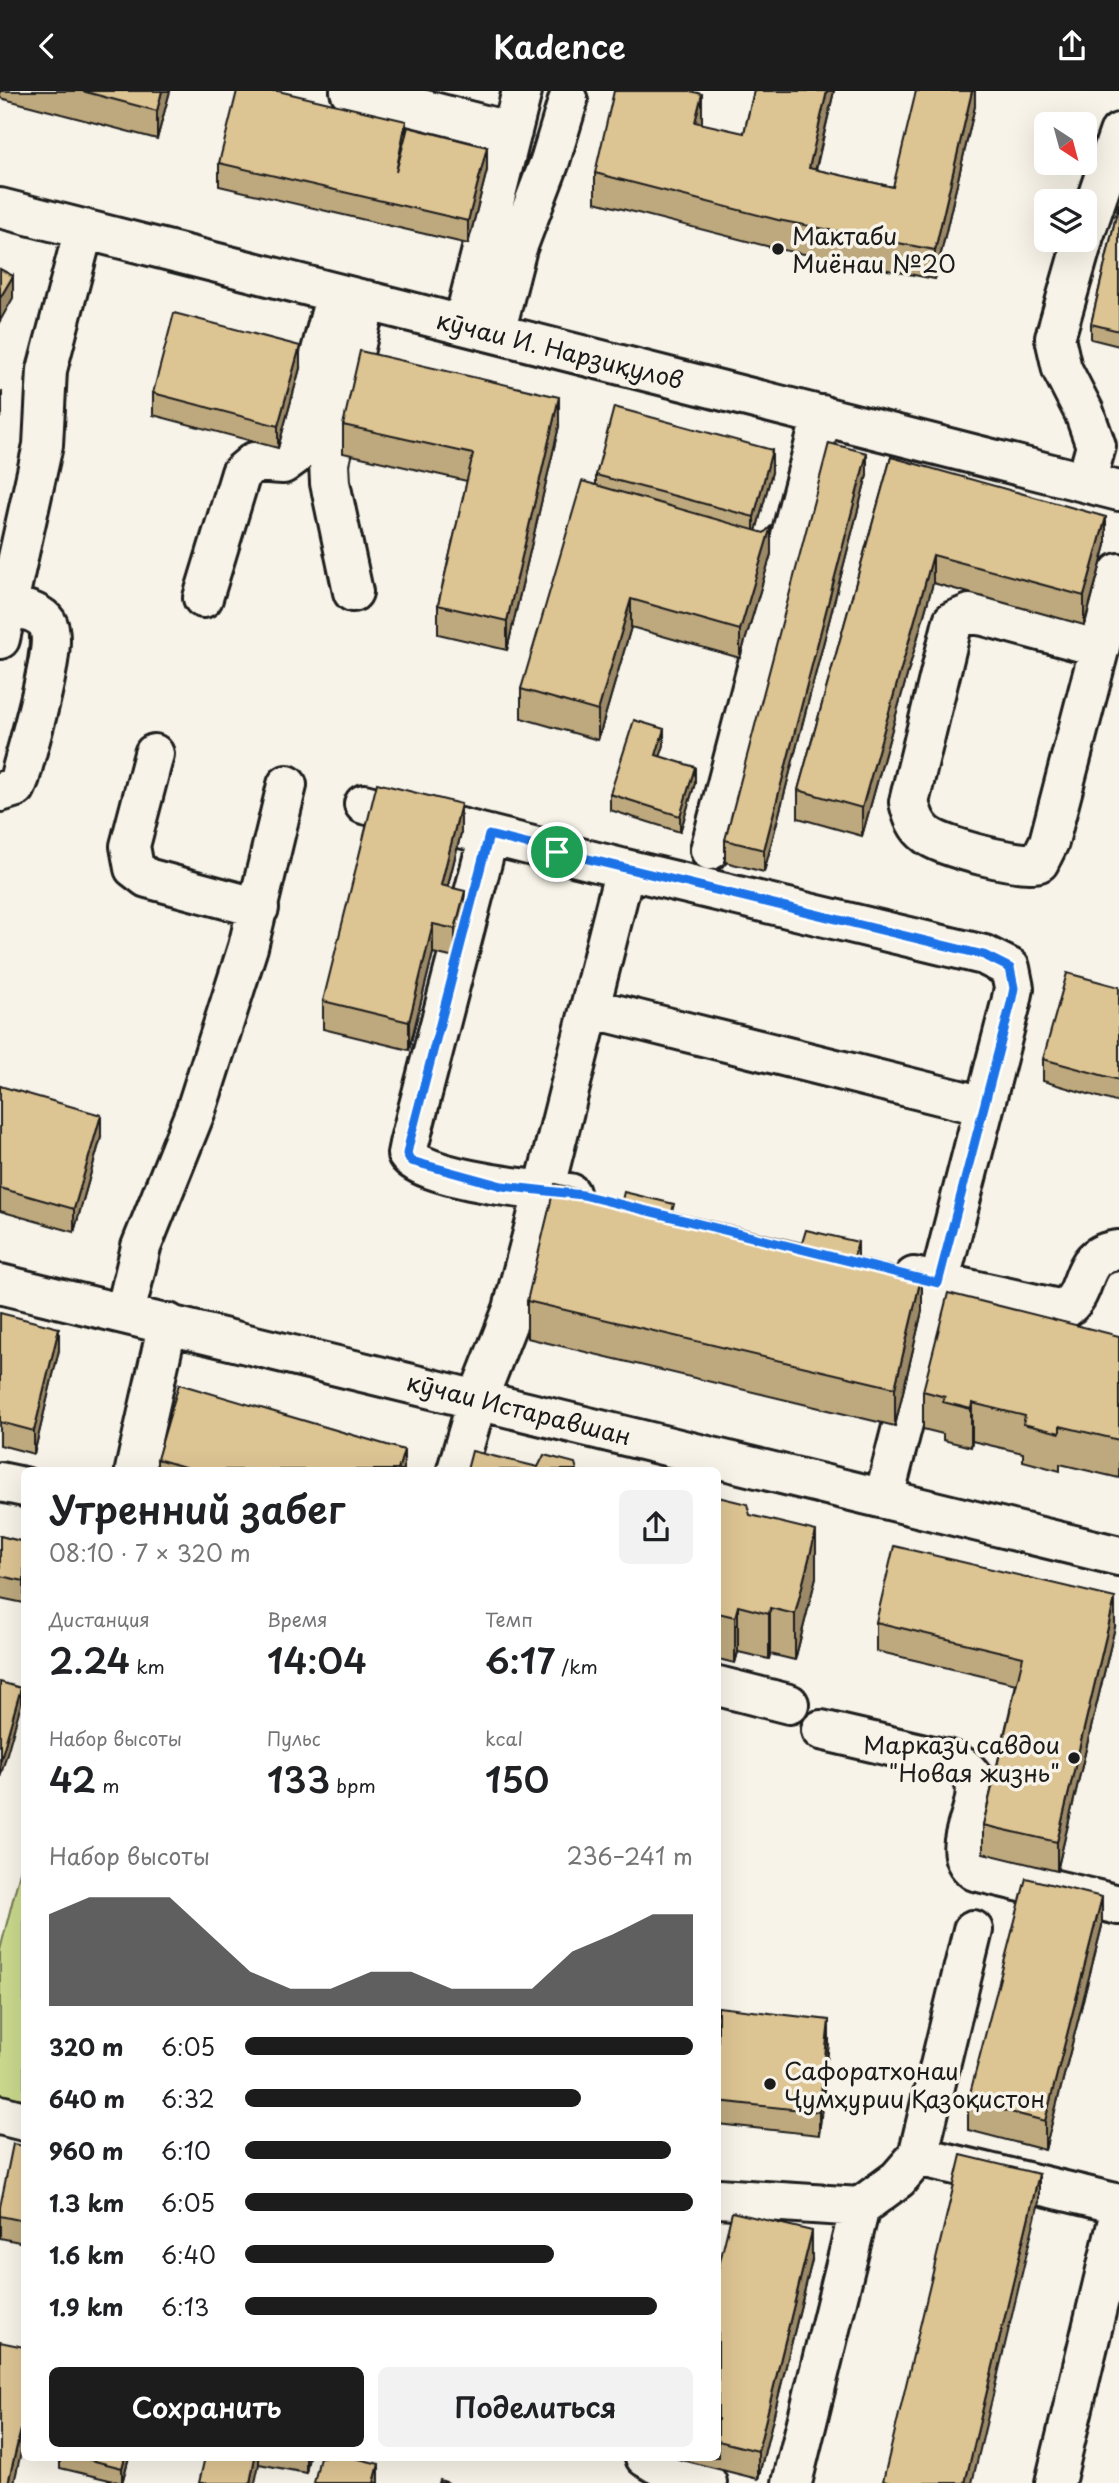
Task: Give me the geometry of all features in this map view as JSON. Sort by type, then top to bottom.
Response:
[{"type":"street","points":[[350,91],[512,132]]},
{"type":"street","points":[[479,329],[512,132],[523,91]]},
{"type":"street","points":[[479,329],[517,248],[550,161],[568,101]]},
{"type":"street","points":[[1097,208],[1112,176],[1119,133]]},
{"type":"street","name":"кӯчаи И. Нарзиқулов","points":[[0,208],[1103,486]]},
{"type":"street","points":[[0,792],[16,787],[20,777],[52,645],[46,622],[38,614],[4,622],[43,445],[47,370],[84,229]]},
{"type":"street","points":[[1080,252],[1055,338],[1062,369],[1084,412],[1107,438],[1103,486]]},
{"type":"street","points":[[351,297],[329,463],[330,484],[353,592]]},
{"type":"street","points":[[203,598],[241,473],[254,461],[283,464],[294,456],[351,297]]},
{"type":"street","points":[[710,850],[822,415]]},
{"type":"street","points":[[1100,647],[970,614],[953,621],[909,802],[912,815],[927,835],[1020,863],[1039,862],[1049,842],[1100,647],[1119,573]]},
{"type":"street","points":[[153,754],[130,846],[134,868],[147,878],[259,908]]},
{"type":"street","points":[[125,1313],[141,1247],[196,1110],[259,908],[287,785]]},
{"type":"street","points":[[364,804],[984,955],[1010,968],[1014,988],[884,1497]]},
{"type":"street","points":[[489,835],[407,1154],[418,1165],[502,1186],[609,1201]]},
{"type":"street","points":[[458,1467],[478,1398],[513,1309],[625,869]]},
{"type":"street","points":[[590,1008],[984,1106]]},
{"type":"street","points":[[885,1270],[1063,1310],[1077,1298],[1088,1267],[1095,1258],[1105,1252],[1119,1250]]},
{"type":"street","name":"кӯчаи Истаравшан","points":[[0,1284],[478,1398],[1119,1556]]},
{"type":"street","points":[[136,1467],[168,1324]]},
{"type":"street","points":[[0,1482],[21,1486]]},
{"type":"street","points":[[721,1687],[789,1704]]},
{"type":"street","points":[[821,1730],[946,1759],[964,1765],[972,1772],[976,1787],[963,1850],[969,1866],[975,1871],[1119,1905]]},
{"type":"street","points":[[721,2198],[807,2206],[860,2207],[898,2179],[918,2156],[973,1930]]},
{"type":"street","points":[[0,2115],[21,2120]]},
{"type":"street","points":[[918,2156],[1119,2204]]},
{"type":"street","points":[[792,2483],[860,2207]]},
{"type":"street","points":[[1055,2483],[1105,2336],[1119,2216]]},
{"type":"street","points":[[652,2461],[676,2475],[707,2483]]},
{"type":"green space","points":[[21,1868],[21,2103],[0,2098],[0,1950]]},
{"type":"building","points":[[82,91],[162,91],[157,111]]},
{"type":"building","points":[[237,91],[278,91],[406,121],[396,172],[408,127],[487,147],[468,221],[219,163]]},
{"type":"building","points":[[614,91],[690,91],[702,94],[695,122],[744,133],[754,91],[827,91],[809,168],[893,187],[916,91],[972,91],[935,250],[778,220],[595,173]]},
{"type":"building","points":[[1119,203],[1119,331],[1091,324]]},
{"type":"building","points":[[0,269],[13,276],[0,298]]},
{"type":"building","points":[[174,313],[300,346],[278,426],[153,393]]},
{"type":"building","points":[[360,351],[559,397],[507,621],[438,605],[473,454],[343,425]]},
{"type":"building","points":[[614,407],[772,450],[754,517],[596,475]]},
{"type":"building","points":[[829,443],[867,453],[764,850],[725,840]]},
{"type":"building","points":[[891,457],[1106,517],[1084,596],[933,555],[862,808],[798,790]]},
{"type":"building","points":[[582,481],[764,533],[771,526],[740,630],[631,599],[598,711],[521,689]]},
{"type":"building","points":[[634,720],[664,729],[656,755],[695,767],[680,816],[610,794]]},
{"type":"building","points":[[377,783],[461,804],[441,885],[465,891],[455,929],[433,924],[409,1022],[323,1001]]},
{"type":"building","points":[[1067,973],[1119,987],[1119,1080],[1043,1059]]},
{"type":"building","points":[[0,1086],[101,1115],[74,1209],[0,1188]]},
{"type":"building","points":[[555,1184],[622,1200],[624,1192],[674,1204],[672,1212],[802,1243],[806,1230],[858,1242],[854,1257],[922,1274],[895,1388],[527,1301]]},
{"type":"building","points":[[948,1293],[1119,1336],[1119,1440],[1060,1426],[1060,1433],[1023,1424],[1025,1416],[972,1403],[971,1409],[943,1402],[945,1397],[923,1391]]},
{"type":"building","points":[[0,1313],[59,1328],[34,1431],[0,1422]]},
{"type":"building","points":[[179,1384],[404,1450],[399,1467],[185,1467],[157,1459]]},
{"type":"building","points":[[472,1451],[538,1467],[468,1467]]},
{"type":"building","points":[[544,1455],[575,1463],[576,1467],[538,1467]]},
{"type":"building","points":[[721,1498],[747,1504],[750,1515],[816,1531],[795,1614],[770,1608],[769,1614],[738,1606],[735,1617],[721,1614]]},
{"type":"building","points":[[0,1536],[21,1541],[21,1580],[0,1576]]},
{"type":"building","points":[[894,1546],[1115,1598],[1057,1842],[983,1825],[1023,1657],[876,1622]]},
{"type":"building","points":[[0,1682],[21,1688],[0,1762]]},
{"type":"building","points":[[1026,1878],[1102,1897],[1045,2121],[968,2101]]},
{"type":"building","points":[[721,2007],[829,2020],[819,2112],[721,2101]]},
{"type":"building","points":[[13,2144],[21,2145],[21,2220],[0,2216]]},
{"type":"building","points":[[961,2155],[1039,2174],[965,2483],[891,2483],[883,2481]]},
{"type":"building","points":[[732,2212],[812,2231],[758,2451],[721,2442],[721,2258]]},
{"type":"building","points":[[0,2342],[21,2346],[21,2429],[8,2483],[0,2483]]},
{"type":"building","points":[[95,2461],[124,2461],[122,2468]]},
{"type":"building","points":[[204,2461],[254,2461],[250,2483],[199,2483]]},
{"type":"building","points":[[319,2461],[367,2461],[379,2464],[374,2483],[314,2483]]},
{"type":"place","name":"Мактаби Миёнаи №20","points":[[778,249]]},
{"type":"place","name":"Маркази савдои \"Новая жизнь\"","points":[[1074,1758]]},
{"type":"place","name":"Сафоратхонаи Ҷумҳурии Қазоқистон","points":[[770,2084]]},
{"type":"route","points":[[489,835],[557,852],[984,955],[1010,968],[1014,988],[1011,1003],[938,1283],[583,1195],[502,1186],[411,1161],[407,1154],[409,1144],[489,835]]}]
